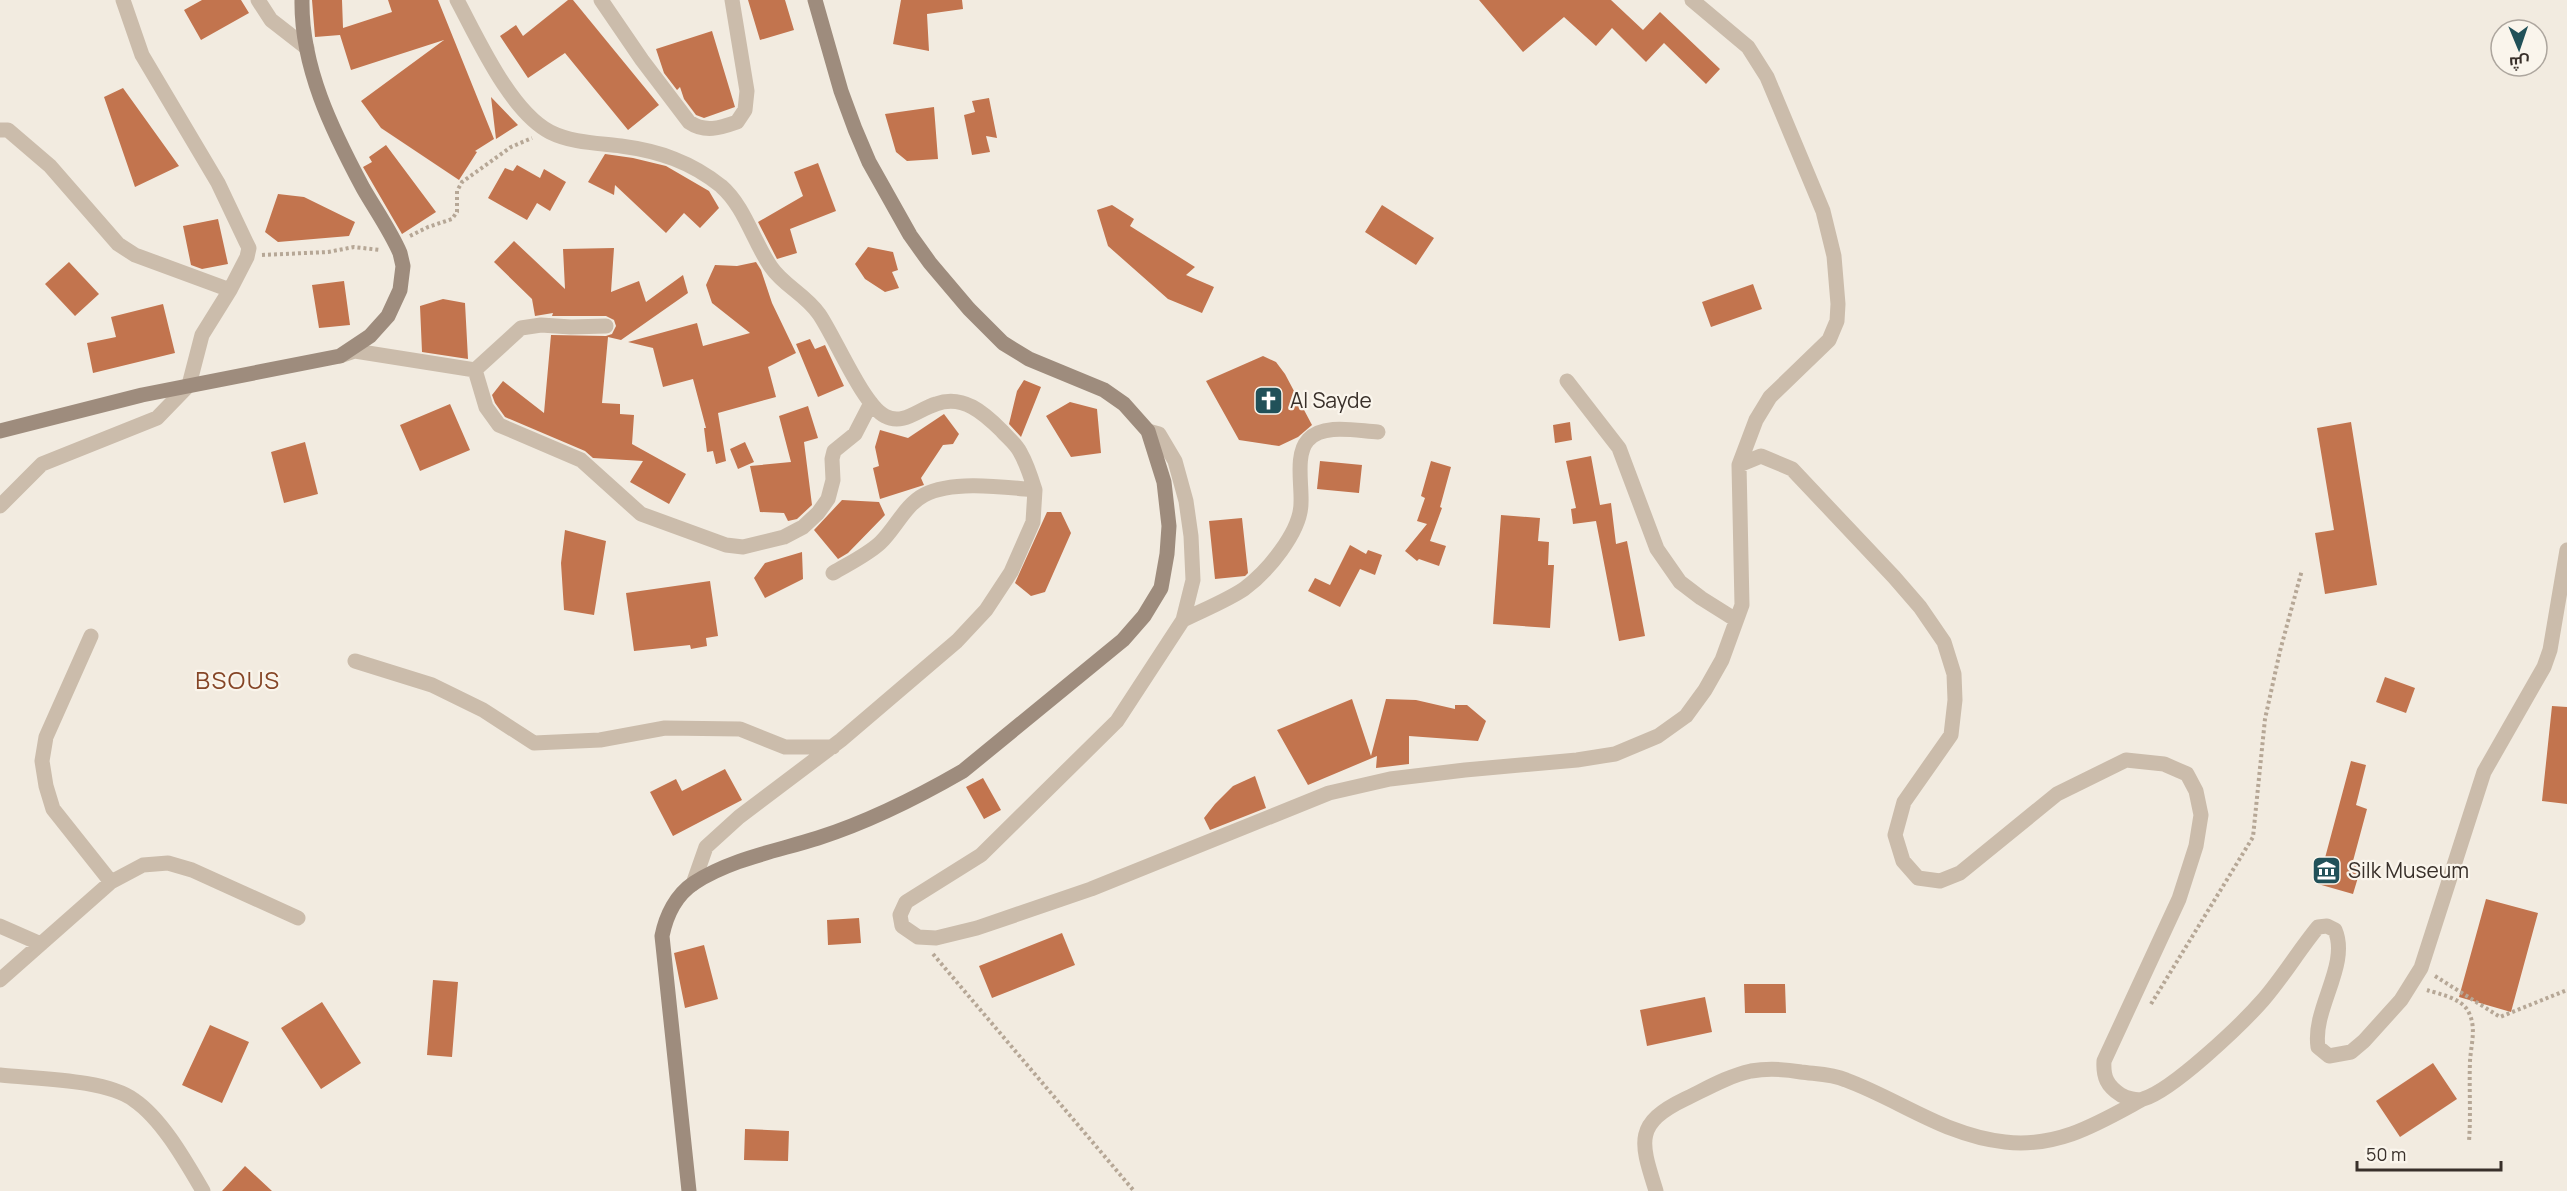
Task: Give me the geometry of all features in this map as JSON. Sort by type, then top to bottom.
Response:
[{"type":"main road","points":[[0,431],[189,385],[340,356],[370,336],[388,316],[400,290],[403,266],[398,248],[328,120],[307,48],[302,22],[302,0]]},
{"type":"main road","points":[[689,1191],[662,936],[666,919],[677,899],[693,884],[717,871],[767,852],[820,837],[934,788],[963,771],[1123,640],[1144,616],[1161,588],[1167,554],[1169,526],[1164,482],[1148,431],[1124,404],[1104,390],[1029,358],[1003,343],[969,309],[930,263],[910,235],[869,162],[841,91],[815,0]]},
{"type":"street","points":[[0,506],[42,464],[157,417],[189,385],[202,335],[247,257],[249,248],[218,183],[141,55],[123,0]]},
{"type":"street","points":[[258,0],[271,20],[307,48]]},
{"type":"street","points":[[457,0],[515,102],[549,131],[570,138],[603,145],[622,146],[683,161],[722,187],[738,205],[772,269],[786,284],[806,297],[820,315],[871,403],[884,416],[895,419],[905,418],[936,404],[951,401],[972,406],[984,413],[1019,449],[1035,490],[1032,522],[1011,572],[986,610],[957,641],[833,747],[739,817],[705,847],[693,884]]},
{"type":"street","points":[[601,0],[636,52],[689,122],[697,128],[711,129],[737,122],[744,110],[747,92],[732,0]]},
{"type":"street","points":[[1148,431],[1159,434],[1175,461],[1186,501],[1191,536],[1193,580],[1183,620],[1117,722],[981,855],[906,902],[900,915],[902,926],[918,937],[936,938],[977,928],[1091,889],[1329,793],[1390,779],[1616,754],[1658,736],[1686,716],[1716,670],[1742,605],[1739,465],[1755,420],[1770,397],[1829,340],[1837,321],[1834,256],[1823,211],[1759,61],[1748,47],[1692,0]]},
{"type":"street","points":[[3,128],[50,166],[118,244],[135,255],[230,290]]},
{"type":"street","points":[[475,370],[521,328],[541,325],[606,326]]},
{"type":"street","points":[[340,356],[355,351],[475,370]]},
{"type":"street","points":[[475,370],[486,407],[499,425],[581,460],[641,514],[726,545],[743,547],[784,537],[803,527],[818,513],[828,499],[833,480],[834,451],[855,434],[871,403]]},
{"type":"street","points":[[1567,381],[1619,448],[1657,549],[1680,582],[1736,620]]},
{"type":"street","points":[[1183,620],[1245,588],[1271,564],[1288,540],[1301,507],[1301,462],[1304,446],[1310,438],[1323,431],[1378,432]]},
{"type":"street","points":[[1739,465],[1761,456],[1792,469],[1907,592],[1944,642],[1954,674],[1956,700],[1951,735],[1904,802],[1895,835],[1903,861],[1918,878],[1940,881],[1960,873],[2058,794],[2126,760],[2164,764],[2187,774],[2196,791],[2201,815],[2196,846],[2179,899],[2104,1061],[2105,1080],[2112,1089],[2124,1097],[2141,1100]]},
{"type":"street","points":[[833,573],[881,543],[892,527],[922,496],[939,490],[969,487],[1035,490]]},
{"type":"street","points":[[1656,1191],[1646,1158],[1644,1138],[1651,1123],[1663,1110],[1729,1078],[1752,1071],[1779,1068],[1844,1079],[1963,1134],[2004,1142],[2034,1144],[2082,1132],[2162,1090],[2186,1072],[2262,1001],[2318,927],[2327,926],[2335,930],[2338,936],[2337,959],[2318,1022],[2316,1036],[2318,1047],[2328,1056],[2351,1052],[2401,1000],[2421,968],[2484,772],[2544,668],[2550,650],[2567,550]]},
{"type":"street","points":[[91,636],[46,737],[42,761],[53,809],[111,882]]},
{"type":"street","points":[[355,661],[432,685],[483,710],[534,743],[600,740],[665,728],[740,729],[785,747],[833,747]]},
{"type":"street","points":[[0,980],[111,882],[143,865],[168,863],[192,870],[298,918]]},
{"type":"street","points":[[0,926],[41,944]]},
{"type":"street","points":[[0,1075],[110,1088],[135,1100],[162,1128],[203,1191]]},
{"type":"path","points":[[247,257],[328,252],[354,246],[398,248],[428,227],[452,219],[457,212],[457,191],[467,177],[511,147],[549,131]]},
{"type":"path","points":[[2146,1012],[2253,837],[2265,720],[2280,651],[2302,570]]},
{"type":"path","points":[[918,937],[1134,1191]]},
{"type":"path","points":[[2421,968],[2500,1017],[2567,990]]},
{"type":"path","points":[[2427,990],[2449,997],[2467,1009],[2474,1028],[2470,1061],[2469,1142]]},
{"type":"building","points":[[202,0],[241,0],[249,13],[201,40],[184,10]]},
{"type":"building","points":[[312,0],[342,0],[343,28],[392,12],[388,0],[438,0],[494,139],[475,151],[477,152],[459,180],[381,128],[361,101],[444,40],[351,70],[340,35],[315,37]]},
{"type":"building","points":[[568,0],[573,0],[659,105],[628,130],[565,53],[528,78],[500,36],[516,25],[523,36]]},
{"type":"building","points":[[748,0],[785,0],[794,30],[760,40]]},
{"type":"building","points":[[901,0],[962,0],[963,9],[927,14],[929,51],[893,44]]},
{"type":"building","points":[[1479,0],[1611,0],[1643,30],[1660,12],[1720,69],[1706,84],[1664,43],[1646,62],[1612,28],[1596,46],[1564,17],[1523,52]]},
{"type":"building","points":[[712,31],[735,107],[704,118],[696,115],[684,99],[680,87],[677,90],[664,73],[656,49]]},
{"type":"building","points":[[123,88],[179,166],[135,187],[104,97]]},
{"type":"building","points":[[491,97],[518,125],[496,139]]},
{"type":"building","points":[[989,98],[997,138],[986,136],[990,152],[972,155],[964,115],[975,112],[972,101]]},
{"type":"building","points":[[934,107],[938,159],[907,161],[896,152],[885,114]]},
{"type":"building","points":[[386,145],[436,212],[402,234],[363,167],[372,162],[369,157]]},
{"type":"building","points":[[605,154],[666,166],[709,191],[719,208],[700,228],[684,213],[666,233],[615,185],[614,195],[588,182]]},
{"type":"building","points":[[818,163],[836,211],[790,229],[797,253],[777,259],[758,222],[803,196],[794,172]]},
{"type":"building","points":[[517,165],[540,178],[544,169],[566,182],[550,211],[537,203],[527,220],[488,198],[505,168],[513,171]]},
{"type":"building","points":[[278,194],[304,197],[355,222],[349,236],[278,242],[265,232]]},
{"type":"building","points":[[1112,205],[1134,219],[1130,226],[1195,267],[1186,275],[1214,287],[1202,313],[1168,299],[1108,246],[1097,210]]},
{"type":"building","points":[[1382,205],[1434,238],[1416,265],[1365,232]]},
{"type":"building","points":[[218,219],[228,264],[202,269],[191,265],[183,226]]},
{"type":"building","points":[[514,241],[565,289],[563,249],[614,248],[611,292],[639,281],[646,302],[683,275],[688,293],[621,340],[608,337],[602,403],[620,404],[620,414],[634,415],[632,444],[686,474],[669,504],[630,482],[643,461],[593,458],[585,451],[505,417],[495,403],[492,395],[503,381],[544,413],[551,335],[606,336],[612,334],[616,326],[614,320],[606,316],[552,316],[553,313],[535,316],[532,299],[494,262]]},
{"type":"building","points":[[868,247],[893,252],[898,270],[892,272],[899,288],[885,292],[865,279],[855,264]]},
{"type":"building","points":[[69,262],[99,294],[75,316],[45,284]]},
{"type":"building","points":[[756,262],[772,303],[796,353],[768,367],[776,397],[718,413],[726,461],[716,464],[713,451],[707,452],[704,428],[706,428],[693,379],[663,387],[653,348],[628,342],[697,323],[703,346],[750,333],[712,303],[706,285],[715,265],[737,266]]},
{"type":"building","points":[[344,281],[350,325],[319,328],[312,285]]},
{"type":"building","points":[[1753,284],[1762,309],[1711,327],[1702,302]]},
{"type":"building","points":[[443,299],[465,303],[468,359],[422,352],[420,306]]},
{"type":"building","points":[[163,304],[175,353],[93,373],[87,343],[116,337],[111,317]]},
{"type":"building","points":[[810,339],[815,349],[825,345],[844,386],[818,397],[796,344]]},
{"type":"building","points":[[1263,356],[1276,362],[1285,374],[1312,425],[1298,437],[1279,446],[1239,440],[1206,381]]},
{"type":"building","points":[[1024,380],[1041,387],[1021,437],[1009,424],[1017,391]]},
{"type":"building","points":[[1070,402],[1097,409],[1101,453],[1071,457],[1046,416]]},
{"type":"building","points":[[450,404],[470,450],[420,471],[400,425]]},
{"type":"building","points":[[808,406],[818,438],[804,442],[812,505],[797,519],[788,521],[784,513],[760,512],[750,466],[791,462],[779,416]]},
{"type":"building","points":[[944,414],[959,434],[953,444],[943,445],[921,478],[924,485],[880,499],[873,468],[879,466],[875,447],[880,430],[908,438]]},
{"type":"building","points":[[1570,422],[1572,440],[1555,443],[1553,425]]},
{"type":"building","points":[[2351,422],[2377,585],[2325,594],[2315,533],[2334,530],[2317,428]]},
{"type":"building","points":[[305,442],[318,494],[284,503],[271,452]]},
{"type":"building","points":[[745,442],[754,462],[738,469],[730,449]]},
{"type":"building","points":[[1591,456],[1600,505],[1611,503],[1616,544],[1627,541],[1645,636],[1619,641],[1596,521],[1573,524],[1571,509],[1576,508],[1566,461]]},
{"type":"building","points":[[1320,461],[1362,465],[1359,493],[1317,489]]},
{"type":"building","points":[[1431,461],[1451,467],[1440,507],[1442,508],[1430,541],[1446,546],[1439,566],[1419,559],[1417,561],[1405,551],[1427,524],[1417,521],[1425,498],[1421,496]]},
{"type":"building","points":[[842,500],[879,502],[885,515],[848,553],[838,559],[814,530]]},
{"type":"building","points":[[1047,512],[1061,512],[1071,533],[1045,592],[1031,596],[1015,583]]},
{"type":"building","points":[[1501,515],[1540,518],[1538,541],[1549,542],[1548,565],[1554,565],[1550,628],[1493,624]]},
{"type":"building","points":[[1242,518],[1248,573],[1245,576],[1215,579],[1209,521]]},
{"type":"building","points":[[565,530],[606,541],[594,615],[564,610],[561,563]]},
{"type":"building","points":[[1350,545],[1366,554],[1368,550],[1382,555],[1375,575],[1360,569],[1340,607],[1308,591],[1315,578],[1330,585]]},
{"type":"building","points":[[802,552],[803,579],[765,598],[754,578],[765,563]]},
{"type":"building","points":[[710,581],[718,636],[706,638],[707,646],[691,649],[690,645],[634,651],[626,593]]},
{"type":"building","points":[[2385,677],[2415,688],[2406,713],[2376,702]]},
{"type":"building","points":[[1352,699],[1371,756],[1386,699],[1416,700],[1455,709],[1455,705],[1467,705],[1486,721],[1478,741],[1409,736],[1409,764],[1376,768],[1377,756],[1308,785],[1277,730]]},
{"type":"building","points":[[2552,706],[2567,707],[2567,804],[2542,801]]},
{"type":"building","points":[[2351,761],[2366,765],[2356,805],[2367,809],[2353,861],[2362,864],[2353,894],[2318,884]]},
{"type":"building","points":[[725,769],[742,800],[673,836],[650,792],[676,779],[682,791]]},
{"type":"building","points":[[1255,776],[1266,808],[1210,830],[1204,818],[1215,804],[1233,786]]},
{"type":"building","points":[[983,778],[1001,810],[984,819],[966,787]]},
{"type":"building","points":[[2486,899],[2538,913],[2511,1012],[2459,997]]},
{"type":"building","points":[[859,918],[861,943],[828,945],[827,920]]},
{"type":"building","points":[[1062,933],[1075,965],[992,998],[979,966]]},
{"type":"building","points":[[704,945],[718,999],[685,1008],[674,953]]},
{"type":"building","points":[[433,980],[458,982],[452,1057],[427,1055]]},
{"type":"building","points":[[1744,984],[1785,984],[1786,1013],[1745,1013]]},
{"type":"building","points":[[1705,997],[1712,1032],[1647,1046],[1640,1010]]},
{"type":"building","points":[[322,1002],[361,1063],[321,1089],[281,1028]]},
{"type":"building","points":[[210,1025],[249,1042],[222,1103],[182,1085]]},
{"type":"building","points":[[2433,1063],[2457,1099],[2400,1137],[2376,1101]]},
{"type":"building","points":[[745,1129],[789,1131],[788,1161],[744,1160]]},
{"type":"building","points":[[245,1166],[272,1191],[222,1191]]},
{"type":"place","name":"Al Sayde","points":[[1269,401]]},
{"type":"place","name":"Silk Museum","points":[[2327,871]]},
{"type":"district","name":"BSOUS","points":[[238,681]]}]
